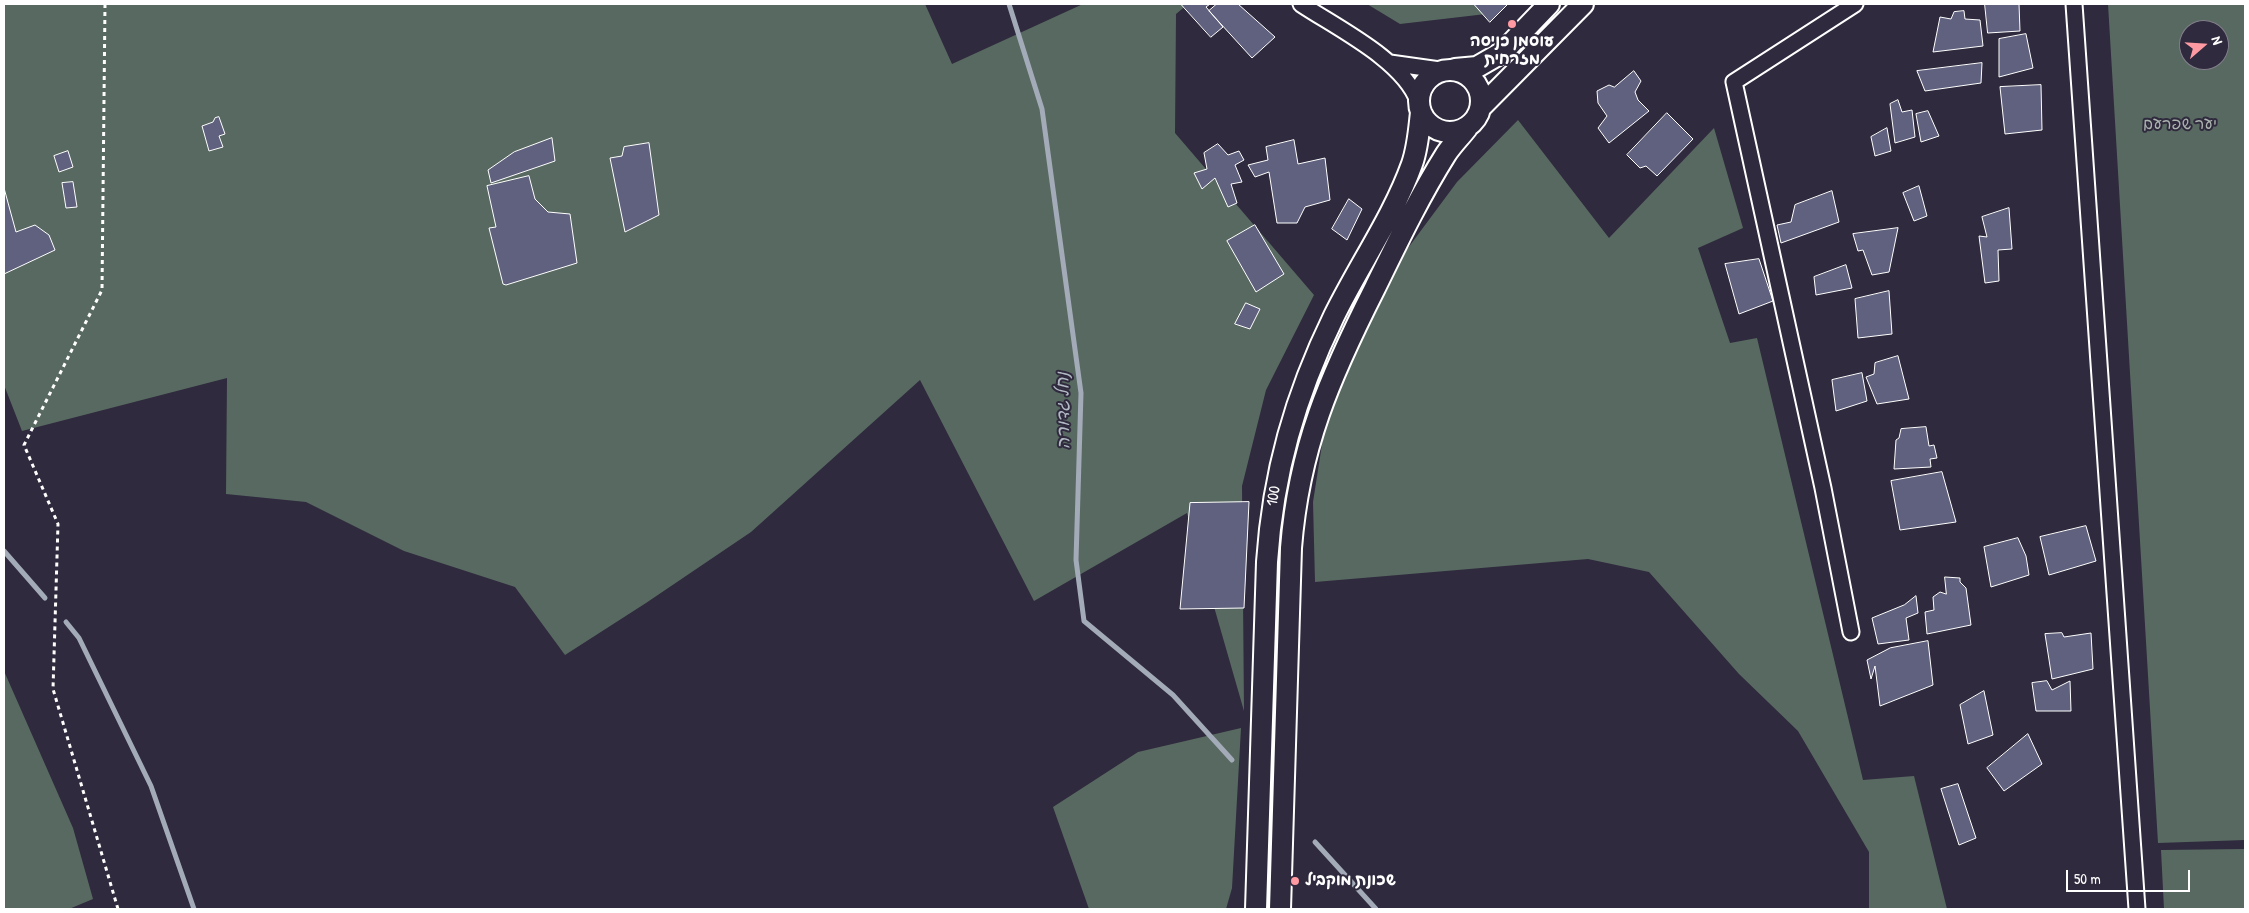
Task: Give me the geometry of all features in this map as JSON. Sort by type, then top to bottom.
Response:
[{"type":"main road","points":[[1448,70],[1473,79],[1481,97],[1481,107],[1478,115],[1467,128],[1458,131],[1440,131],[1432,126],[1420,106],[1423,84],[1448,70],[1478,67],[1503,52],[1549,4]]},
{"type":"main road","points":[[1481,107],[1583,4]]},
{"type":"main road","name":"100","points":[[1256,909],[1267,562],[1270,523],[1281,460],[1296,404],[1319,347],[1392,209],[1412,163],[1418,143],[1420,106]]},
{"type":"main road","name":"100","points":[[1280,909],[1290,548],[1293,519],[1306,448],[1342,354],[1399,238],[1447,152],[1467,128]]},
{"type":"street","points":[[1301,4],[1390,63],[1414,88],[1420,106]]},
{"type":"street","points":[[1851,632],[1823,488],[1734,82],[1855,4]]},
{"type":"street","points":[[2074,4],[2137,909]]},
{"type":"street","points":[[1390,63],[1448,70]]},
{"type":"path","points":[[106,4],[102,290],[24,445],[58,524],[53,690],[118,909]]},
{"type":"green space","points":[[4,4],[925,4],[952,64],[1083,4],[1188,4],[1176,14],[1175,133],[1314,295],[1266,390],[1242,486],[1244,711],[1187,513],[1034,601],[920,380],[751,532],[565,655],[515,587],[404,551],[306,502],[226,494],[227,378],[22,431],[4,385]]},
{"type":"green space","points":[[1367,4],[1496,4],[1486,14],[1400,24]]},
{"type":"green space","name":"יער שפרעם","points":[[2108,4],[2245,4],[2245,840],[2158,843]]},
{"type":"green space","points":[[1518,120],[1609,238],[1714,128],[1743,228],[1698,248],[1730,343],[1757,338],[1863,780],[1914,776],[1947,909],[1869,909],[1869,852],[1798,731],[1739,674],[1649,572],[1588,559],[1315,582],[1313,502],[1328,406],[1359,314],[1457,182]]},
{"type":"green space","points":[[4,671],[73,828],[93,899],[69,909],[4,909]]},
{"type":"green space","points":[[1241,728],[1232,888],[1226,909],[1089,909],[1053,807],[1138,752]]},
{"type":"green space","points":[[2245,849],[2245,909],[2164,909],[2161,850]]},
{"type":"building","points":[[1181,4],[1210,4],[1206,7],[1223,27],[1211,37]]},
{"type":"building","points":[[1217,4],[1238,4],[1275,37],[1252,58],[1209,11]]},
{"type":"building","points":[[1474,4],[1508,4],[1490,22]]},
{"type":"building","points":[[1985,4],[2019,4],[2020,31],[1988,33]]},
{"type":"building","points":[[1964,11],[1965,19],[1980,20],[1983,46],[1933,52],[1940,17],[1951,19],[1954,12]]},
{"type":"building","points":[[2026,34],[2033,68],[1999,77],[1999,39]]},
{"type":"building","points":[[1982,63],[1981,83],[1925,91],[1917,71]]},
{"type":"building","points":[[1634,71],[1641,81],[1635,92],[1638,100],[1649,111],[1609,143],[1598,128],[1607,116],[1598,103],[1597,91],[1609,85],[1614,87]]},
{"type":"building","points":[[2041,85],[2042,130],[2005,134],[2000,87]]},
{"type":"building","points":[[1898,100],[1902,112],[1912,110],[1915,137],[1895,143],[1890,104]]},
{"type":"building","points":[[1928,111],[1939,136],[1921,142],[1916,114]]},
{"type":"building","points":[[1667,113],[1693,139],[1657,176],[1646,166],[1640,168],[1627,155]]},
{"type":"building","points":[[219,117],[225,134],[219,136],[223,147],[209,151],[202,126],[213,122],[215,118]]},
{"type":"building","points":[[1887,128],[1891,151],[1875,156],[1871,137]]},
{"type":"building","points":[[552,138],[555,161],[491,183],[488,170],[514,152]]},
{"type":"building","points":[[1294,140],[1298,164],[1325,158],[1330,200],[1305,207],[1297,223],[1277,223],[1269,172],[1255,177],[1248,165],[1268,160],[1266,147]]},
{"type":"building","points":[[649,143],[659,215],[625,232],[610,158],[622,156],[624,147]]},
{"type":"building","points":[[1218,144],[1228,155],[1239,151],[1244,160],[1235,165],[1242,182],[1231,184],[1237,203],[1228,207],[1215,178],[1202,189],[1194,173],[1207,169],[1204,153]]},
{"type":"building","points":[[68,151],[73,167],[59,172],[54,156]]},
{"type":"building","points":[[529,176],[535,199],[548,212],[570,214],[577,263],[506,285],[503,284],[489,228],[496,227],[487,186]]},
{"type":"building","points":[[73,182],[77,207],[66,208],[62,183]]},
{"type":"building","points":[[1919,186],[1927,216],[1914,221],[1903,193]]},
{"type":"building","points":[[4,188],[16,232],[35,225],[49,235],[55,250],[4,274]]},
{"type":"building","points":[[1832,191],[1839,222],[1781,243],[1777,225],[1791,222],[1795,205]]},
{"type":"building","points":[[1349,199],[1362,209],[1347,240],[1332,229]]},
{"type":"building","points":[[2009,208],[2012,249],[1998,250],[1999,281],[1985,283],[1979,236],[1987,237],[1982,217]]},
{"type":"building","points":[[1255,225],[1284,274],[1256,292],[1227,241]]},
{"type":"building","points":[[1898,228],[1889,272],[1872,275],[1863,250],[1858,251],[1853,234]]},
{"type":"building","points":[[1759,259],[1773,301],[1739,314],[1725,264]]},
{"type":"building","points":[[1846,265],[1852,288],[1816,295],[1814,277]]},
{"type":"building","points":[[1889,291],[1892,334],[1858,338],[1855,299]]},
{"type":"building","points":[[1246,303],[1260,309],[1250,329],[1235,324]]},
{"type":"building","points":[[1898,356],[1909,399],[1877,404],[1866,377],[1874,374],[1875,363]]},
{"type":"building","points":[[1862,373],[1867,401],[1836,411],[1832,380]]},
{"type":"building","points":[[1926,427],[1929,446],[1934,445],[1937,458],[1930,459],[1931,467],[1894,469],[1896,440],[1899,438],[1901,429]]},
{"type":"building","points":[[1942,472],[1956,522],[1900,530],[1891,481]]},
{"type":"building","points":[[1249,502],[1244,608],[1180,609],[1190,503]]},
{"type":"building","points":[[2086,526],[2096,561],[2049,575],[2040,537]]},
{"type":"building","points":[[2018,538],[2026,556],[2029,575],[1991,587],[1984,547]]},
{"type":"building","points":[[1945,577],[1960,578],[1960,582],[1966,588],[1971,625],[1927,634],[1925,612],[1934,610],[1933,597],[1940,592],[1946,594]]},
{"type":"building","points":[[1916,596],[1918,613],[1906,618],[1909,640],[1878,644],[1872,618],[1904,605]]},
{"type":"building","points":[[2062,633],[2064,637],[2091,633],[2093,669],[2052,679],[2045,634]]},
{"type":"building","points":[[1928,641],[1933,685],[1880,706],[1875,666],[1871,679],[1867,660],[1890,648]]},
{"type":"building","points":[[2047,681],[2052,690],[2070,681],[2071,711],[2036,711],[2032,683]]},
{"type":"building","points":[[1984,691],[1993,735],[1968,744],[1960,705]]},
{"type":"building","points":[[2028,734],[2042,764],[2004,791],[1987,768]]},
{"type":"building","points":[[1958,784],[1976,838],[1959,845],[1941,789]]},
{"type":"waterway","name":"נחל גדורה","points":[[1009,4],[1042,109],[1081,393],[1076,560],[1084,621],[1173,695],[1232,760]]},
{"type":"waterway","points":[[4,551],[45,598]]},
{"type":"waterway","points":[[66,622],[79,638],[151,786],[194,909]]},
{"type":"waterway","name":"נחל גדורה","points":[[1315,842],[1376,909]]},
{"type":"place","name":"עוסמן כניסה מזרחית","points":[[1512,24]]},
{"type":"place","name":"שכונת מוקביל","points":[[1295,881]]}]
